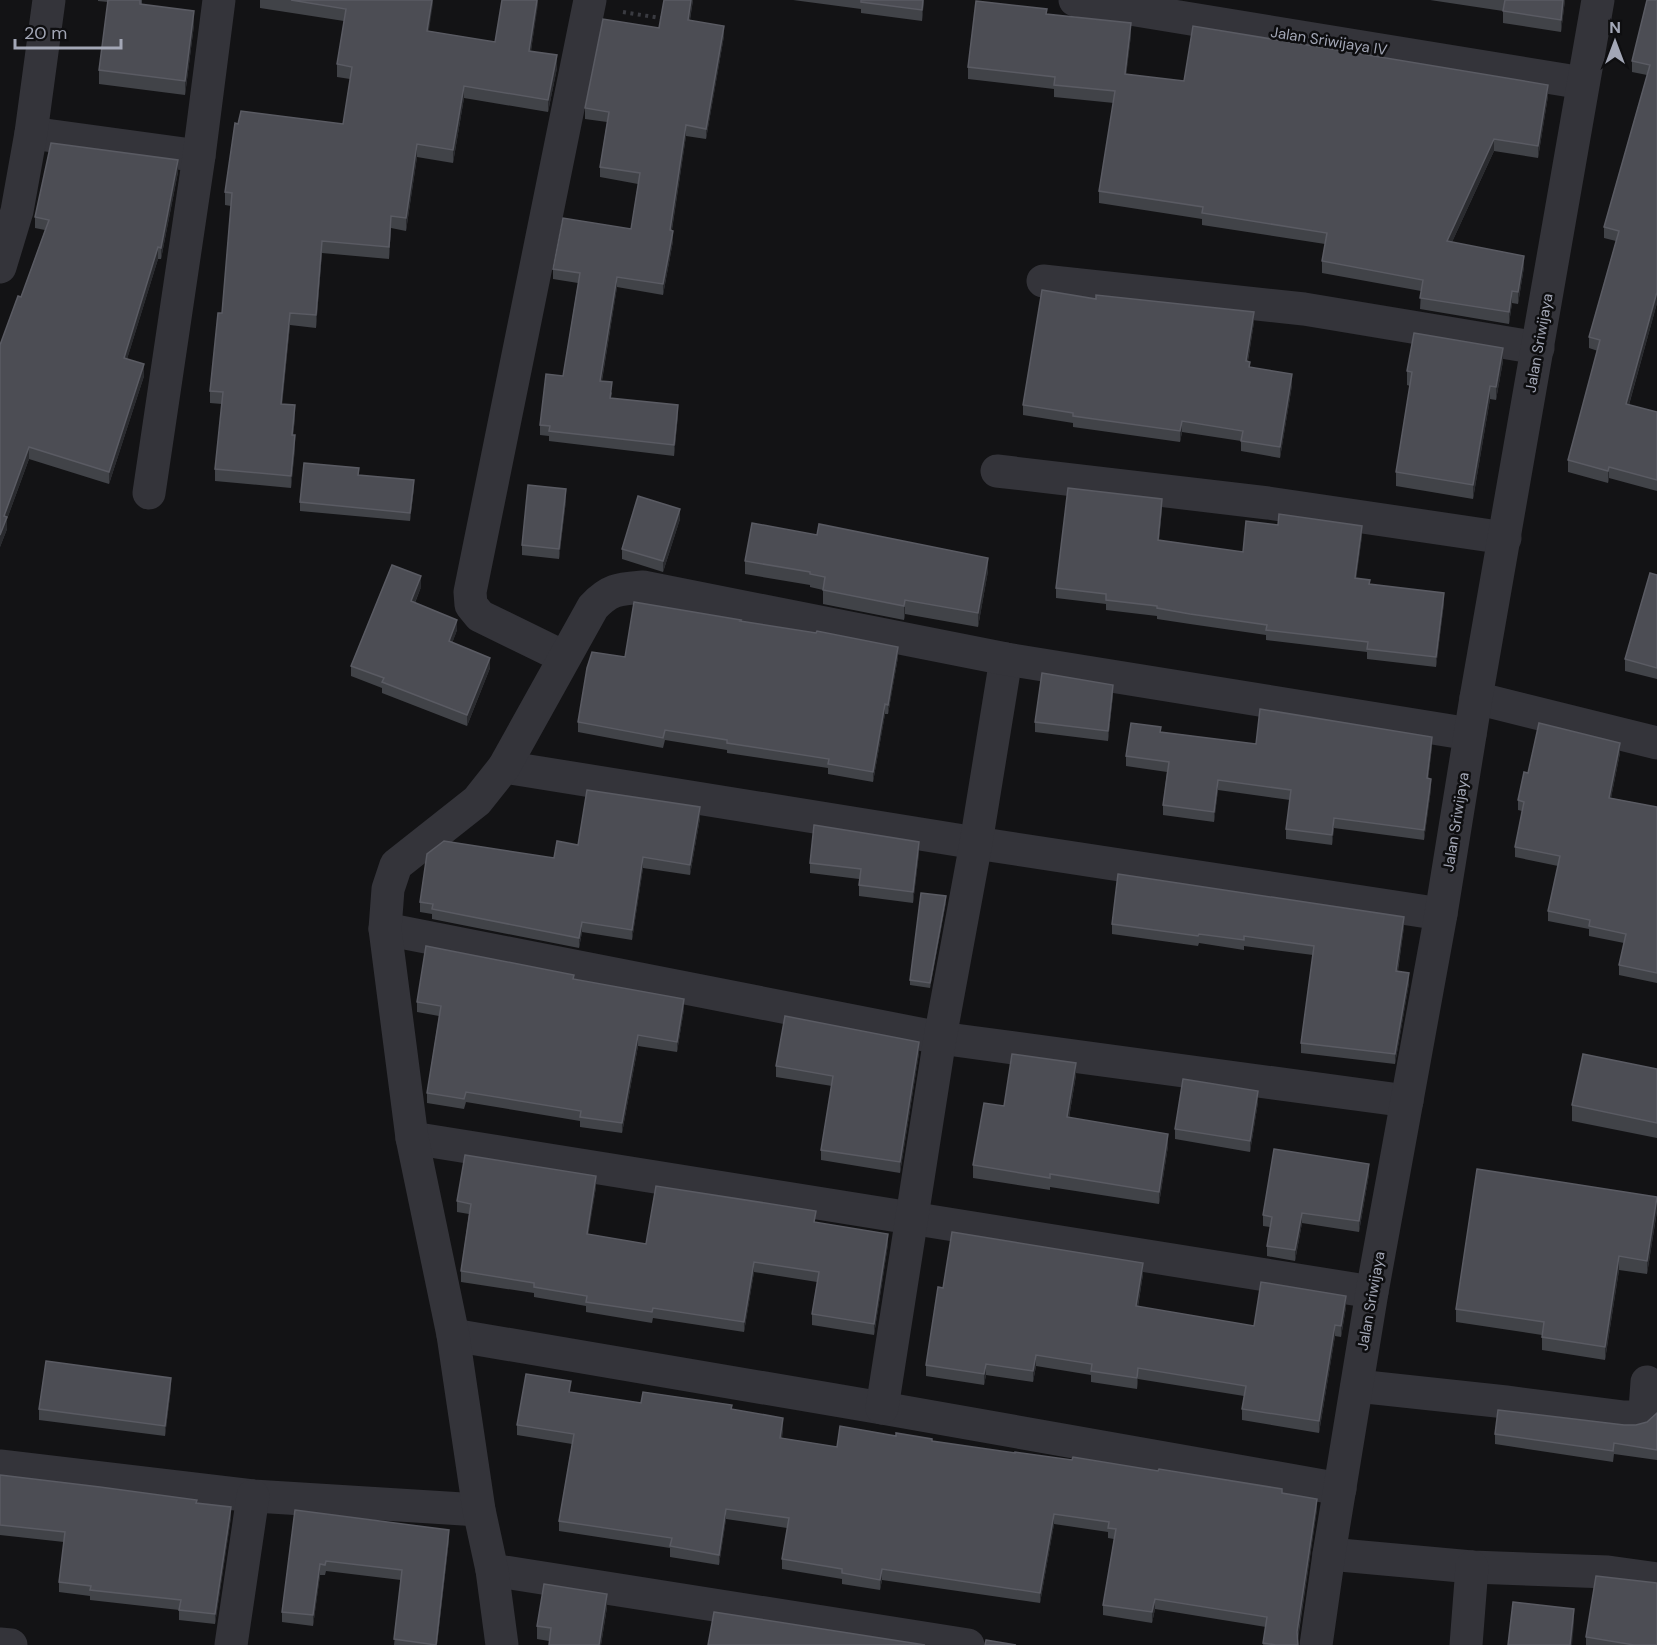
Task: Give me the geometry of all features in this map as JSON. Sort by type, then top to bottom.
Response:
[{"type":"street","points":[[0,267],[17,211],[31,133],[49,0]]},
{"type":"street","points":[[149,493],[219,0]]},
{"type":"street","points":[[564,657],[480,616],[471,605],[470,592],[590,0]]},
{"type":"street","name":"Jalan Sriwijaya IV","points":[[1075,0],[1583,83]]},
{"type":"street","name":"Jalan Sriwijaya","points":[[1316,1645],[1372,1292],[1441,914],[1476,698],[1598,0]]},
{"type":"street","points":[[31,133],[198,156]]},
{"type":"street","points":[[1043,281],[1304,309],[1538,348]]},
{"type":"street","points":[[997,471],[1268,503],[1505,538]]},
{"type":"street","points":[[502,1645],[492,1570],[479,1510],[453,1335],[412,1138],[384,929],[388,889],[396,866],[477,801],[504,766],[593,607],[604,595],[620,589],[643,588],[1006,659],[1470,734]]},
{"type":"street","points":[[882,1408],[940,1038],[976,843],[1006,659]]},
{"type":"street","points":[[1476,698],[1657,742]]},
{"type":"street","points":[[504,766],[976,843],[1441,914]]},
{"type":"street","points":[[384,929],[940,1038],[1407,1101]]},
{"type":"street","points":[[412,1138],[1372,1292]]},
{"type":"street","points":[[453,1335],[1340,1489]]},
{"type":"street","points":[[1356,1386],[1636,1417],[1645,1410],[1647,1382]]},
{"type":"street","points":[[0,1466],[253,1496],[479,1510]]},
{"type":"street","points":[[231,1645],[253,1496]]},
{"type":"street","points":[[1329,1554],[1472,1567],[1608,1572],[1657,1578]]},
{"type":"street","points":[[1466,1645],[1472,1567]]},
{"type":"street","points":[[492,1570],[968,1645]]},
{"type":"street","points":[[0,1644],[11,1645]]},
{"type":"building","points":[[108,0],[140,0],[140,4],[194,11],[185,81],[99,70]]},
{"type":"building","points":[[291,0],[432,0],[427,31],[495,42],[502,0],[537,0],[529,51],[557,55],[548,100],[464,86],[453,150],[417,144],[406,218],[391,216],[389,247],[322,241],[316,315],[290,313],[281,404],[295,405],[291,476],[215,469],[223,392],[210,391],[218,313],[222,313],[232,193],[225,192],[235,123],[238,124],[241,111],[343,124],[352,67],[337,64],[346,9]]},
{"type":"building","points":[[664,0],[691,0],[688,20],[724,26],[706,129],[686,125],[670,230],[673,231],[663,284],[617,277],[600,381],[612,382],[610,398],[678,405],[674,445],[549,431],[550,426],[540,425],[546,374],[563,376],[580,273],[553,269],[563,218],[631,229],[640,173],[600,167],[609,112],[585,108],[603,19],[659,28]]},
{"type":"building","points":[[861,0],[923,0],[922,10],[861,2]]},
{"type":"building","points":[[1505,0],[1563,0],[1561,20],[1503,11]]},
{"type":"building","points":[[1647,0],[1657,0],[1657,292],[1626,404],[1657,412],[1657,480],[1609,467],[1608,471],[1568,460],[1600,340],[1589,337],[1619,231],[1604,227],[1650,65],[1632,61]]},
{"type":"building","points":[[976,1],[1047,9],[1046,14],[1131,23],[1125,74],[1184,81],[1193,26],[1548,85],[1538,146],[1494,139],[1447,241],[1524,256],[1518,292],[1512,291],[1509,312],[1420,298],[1423,280],[1322,261],[1327,233],[1202,213],[1203,207],[1099,191],[1115,91],[1054,85],[1055,77],[968,67]]},
{"type":"building","points":[[51,143],[178,160],[161,248],[158,247],[124,358],[144,364],[109,472],[29,447],[4,516],[7,517],[0,535],[0,345],[18,296],[21,297],[49,220],[35,217]]},
{"type":"building","points":[[1042,290],[1096,299],[1096,295],[1254,312],[1246,361],[1250,362],[1249,367],[1292,374],[1280,447],[1241,441],[1243,431],[1182,421],[1180,431],[1073,416],[1073,413],[1023,405]]},
{"type":"building","points":[[1414,333],[1503,348],[1496,387],[1490,386],[1473,485],[1396,472],[1412,372],[1407,371]]},
{"type":"building","points":[[304,463],[359,468],[358,475],[414,480],[410,513],[300,502]]},
{"type":"building","points":[[528,485],[566,489],[559,549],[522,545]]},
{"type":"building","points":[[1068,488],[1162,499],[1158,540],[1243,552],[1246,521],[1278,525],[1279,514],[1362,526],[1355,578],[1370,580],[1369,584],[1444,593],[1436,657],[1367,649],[1368,642],[1266,630],[1267,625],[1190,614],[1157,608],[1157,606],[1106,600],[1106,594],[1056,588]]},
{"type":"building","points":[[638,496],[680,509],[663,561],[622,549]]},
{"type":"building","points":[[752,523],[817,535],[819,524],[988,558],[978,613],[905,600],[904,606],[823,590],[825,577],[810,574],[810,572],[745,561]]},
{"type":"building","points":[[392,565],[421,576],[411,601],[457,620],[449,641],[490,658],[467,715],[382,682],[384,678],[351,666]]},
{"type":"building","points":[[1650,573],[1657,575],[1657,668],[1625,659]]},
{"type":"building","points":[[634,602],[740,621],[816,633],[817,631],[898,647],[873,772],[828,764],[829,759],[727,743],[727,740],[665,730],[663,738],[578,722],[592,652],[625,657]]},
{"type":"building","points":[[1042,673],[1113,685],[1108,731],[1035,722]]},
{"type":"building","points":[[1260,709],[1432,737],[1427,778],[1431,779],[1424,830],[1334,818],[1332,835],[1286,829],[1291,790],[1218,780],[1214,812],[1163,805],[1169,762],[1126,756],[1131,723],[1161,727],[1160,732],[1256,744]]},
{"type":"building","points":[[1539,723],[1620,743],[1609,798],[1657,807],[1657,973],[1619,965],[1626,934],[1589,926],[1590,920],[1548,911],[1560,856],[1515,847],[1524,802],[1518,800],[1524,772],[1528,773]]},
{"type":"building","points":[[587,790],[700,807],[690,865],[643,857],[632,930],[582,922],[579,938],[432,909],[433,904],[420,902],[427,854],[444,841],[554,858],[557,841],[578,845]]},
{"type":"building","points":[[814,825],[919,842],[913,892],[859,885],[861,869],[810,863]]},
{"type":"building","points":[[1118,874],[1404,917],[1396,971],[1409,973],[1395,1054],[1301,1043],[1314,946],[1244,936],[1244,940],[1199,934],[1198,936],[1112,924]]},
{"type":"building","points":[[921,893],[946,896],[930,983],[910,980]]},
{"type":"building","points":[[426,946],[574,975],[573,979],[684,999],[677,1042],[638,1035],[622,1123],[580,1117],[581,1111],[466,1092],[464,1099],[427,1093],[441,1006],[417,1002]]},
{"type":"building","points":[[785,1016],[919,1042],[900,1162],[821,1150],[833,1076],[776,1066]]},
{"type":"building","points":[[1012,1054],[1076,1063],[1067,1117],[1168,1134],[1159,1192],[1050,1174],[1050,1178],[973,1165],[984,1103],[1004,1106]]},
{"type":"building","points":[[1583,1054],[1657,1069],[1657,1123],[1572,1105]]},
{"type":"building","points":[[1183,1079],[1258,1091],[1250,1141],[1175,1129]]},
{"type":"building","points":[[1274,1149],[1369,1164],[1359,1221],[1302,1213],[1295,1250],[1267,1246],[1272,1217],[1263,1215]]},
{"type":"building","points":[[465,1155],[596,1176],[587,1234],[646,1244],[656,1186],[816,1211],[814,1222],[888,1234],[874,1324],[812,1314],[819,1272],[754,1262],[744,1322],[653,1308],[652,1312],[586,1302],[587,1296],[534,1287],[534,1283],[461,1271],[471,1204],[457,1201]]},
{"type":"building","points":[[1477,1169],[1657,1197],[1647,1261],[1619,1256],[1605,1347],[1542,1337],[1544,1322],[1456,1309]]},
{"type":"building","points":[[952,1232],[1143,1263],[1136,1306],[1254,1326],[1261,1282],[1346,1296],[1341,1326],[1335,1325],[1319,1421],[1242,1409],[1246,1386],[1138,1368],[1137,1378],[1091,1371],[1092,1364],[1036,1355],[1033,1371],[986,1364],[984,1374],[926,1365],[938,1287],[943,1288]]},
{"type":"building","points":[[46,1361],[171,1378],[165,1426],[39,1409]]},
{"type":"building","points":[[526,1374],[571,1381],[569,1392],[641,1403],[643,1392],[732,1405],[731,1409],[783,1418],[780,1438],[837,1447],[840,1426],[1015,1453],[1072,1460],[1073,1457],[1158,1471],[1159,1469],[1282,1489],[1282,1493],[1317,1499],[1297,1632],[1298,1645],[1263,1643],[1267,1617],[1155,1599],[1152,1612],[1103,1605],[1116,1529],[1108,1528],[1109,1522],[1054,1514],[1040,1593],[882,1569],[880,1580],[842,1573],[842,1569],[782,1559],[789,1518],[726,1509],[719,1555],[670,1546],[672,1538],[559,1521],[574,1434],[517,1425]]},
{"type":"building","points":[[1498,1410],[1624,1425],[1647,1422],[1657,1413],[1657,1450],[1614,1443],[1613,1451],[1495,1434]]},
{"type":"building","points":[[0,1475],[197,1500],[196,1503],[231,1507],[215,1614],[179,1610],[181,1600],[90,1590],[91,1586],[59,1582],[65,1532],[0,1525]]},
{"type":"building","points":[[295,1510],[449,1530],[436,1645],[394,1639],[402,1570],[326,1561],[325,1565],[320,1564],[313,1615],[282,1612]]},
{"type":"building","points":[[1596,1576],[1657,1583],[1657,1645],[1634,1645],[1586,1637]]},
{"type":"building","points":[[544,1584],[607,1594],[599,1645],[549,1645],[551,1628],[537,1626]]},
{"type":"building","points":[[1513,1602],[1574,1609],[1570,1645],[1508,1645]]},
{"type":"building","points":[[714,1612],[925,1645],[708,1645]]},
{"type":"building","points":[[986,1640],[1016,1645],[985,1645]]}]
